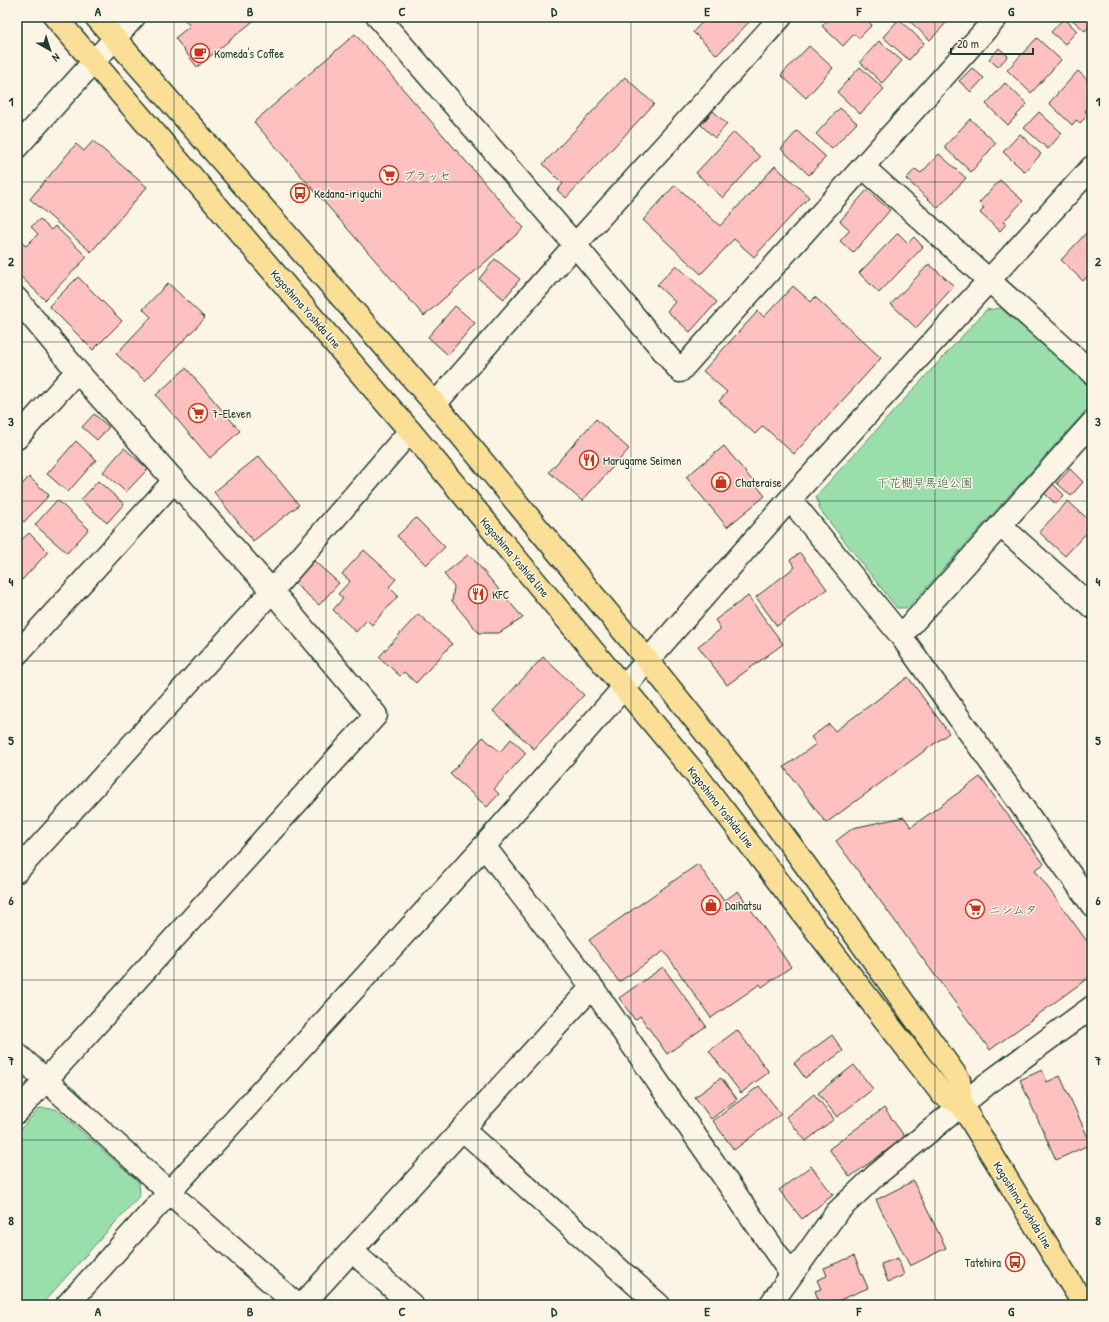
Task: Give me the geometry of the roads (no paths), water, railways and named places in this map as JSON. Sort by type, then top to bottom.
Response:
[{"type":"main road","name":"Kagoshima Yoshida line","points":[[55,17],[410,431],[698,777],[942,1094],[961,1104]]},
{"type":"main road","name":"Kagoshima Yoshida line","points":[[96,17],[435,404],[648,660],[732,766],[796,852],[959,1080],[961,1104],[1084,1305]]},
{"type":"street","points":[[17,147],[134,17]]},
{"type":"street","points":[[378,17],[575,245],[680,371],[997,17]]},
{"type":"street","points":[[435,404],[575,245],[781,17]]},
{"type":"street","points":[[863,166],[1092,373]]},
{"type":"street","points":[[67,1305],[484,846],[790,499],[990,281],[1092,167]]},
{"type":"street","points":[[17,299],[77,371],[272,591],[376,715],[17,1112]]},
{"type":"street","points":[[17,438],[77,371]]},
{"type":"street","points":[[901,636],[1092,423]]},
{"type":"street","points":[[17,871],[272,591],[410,431]]},
{"type":"street","points":[[17,654],[174,481]]},
{"type":"street","points":[[790,499],[901,636],[1092,905]]},
{"type":"street","points":[[1001,526],[1092,607]]},
{"type":"street","points":[[484,846],[592,987],[791,1274]]},
{"type":"street","points":[[302,1305],[592,987]]},
{"type":"street","points":[[770,1305],[837,1212],[875,1176],[961,1104],[1092,1007]]},
{"type":"street","points":[[17,1054],[296,1305]]},
{"type":"street","points":[[462,1129],[659,1305]]},
{"type":"street","points":[[352,1251],[412,1305]]},
{"type":"place","name":"Komeda's Coffee","points":[[200,53]]},
{"type":"place","name":"プラッセ","points":[[389,175]]},
{"type":"place","name":"Kedana-iriguchi","points":[[300,193]]},
{"type":"place","name":"7-Eleven","points":[[198,413]]},
{"type":"place","name":"Marugame Seimen","points":[[589,460]]},
{"type":"place","name":"Chateraise","points":[[721,482]]},
{"type":"place","name":"KFC","points":[[478,594]]},
{"type":"place","name":"Daihatsu","points":[[711,905]]},
{"type":"place","name":"ニシムタ","points":[[975,909]]},
{"type":"place","name":"Tatehira","points":[[1015,1262]]},
{"type":"park label","name":"下花棚早馬迫公園","points":[[925,482]]}]
